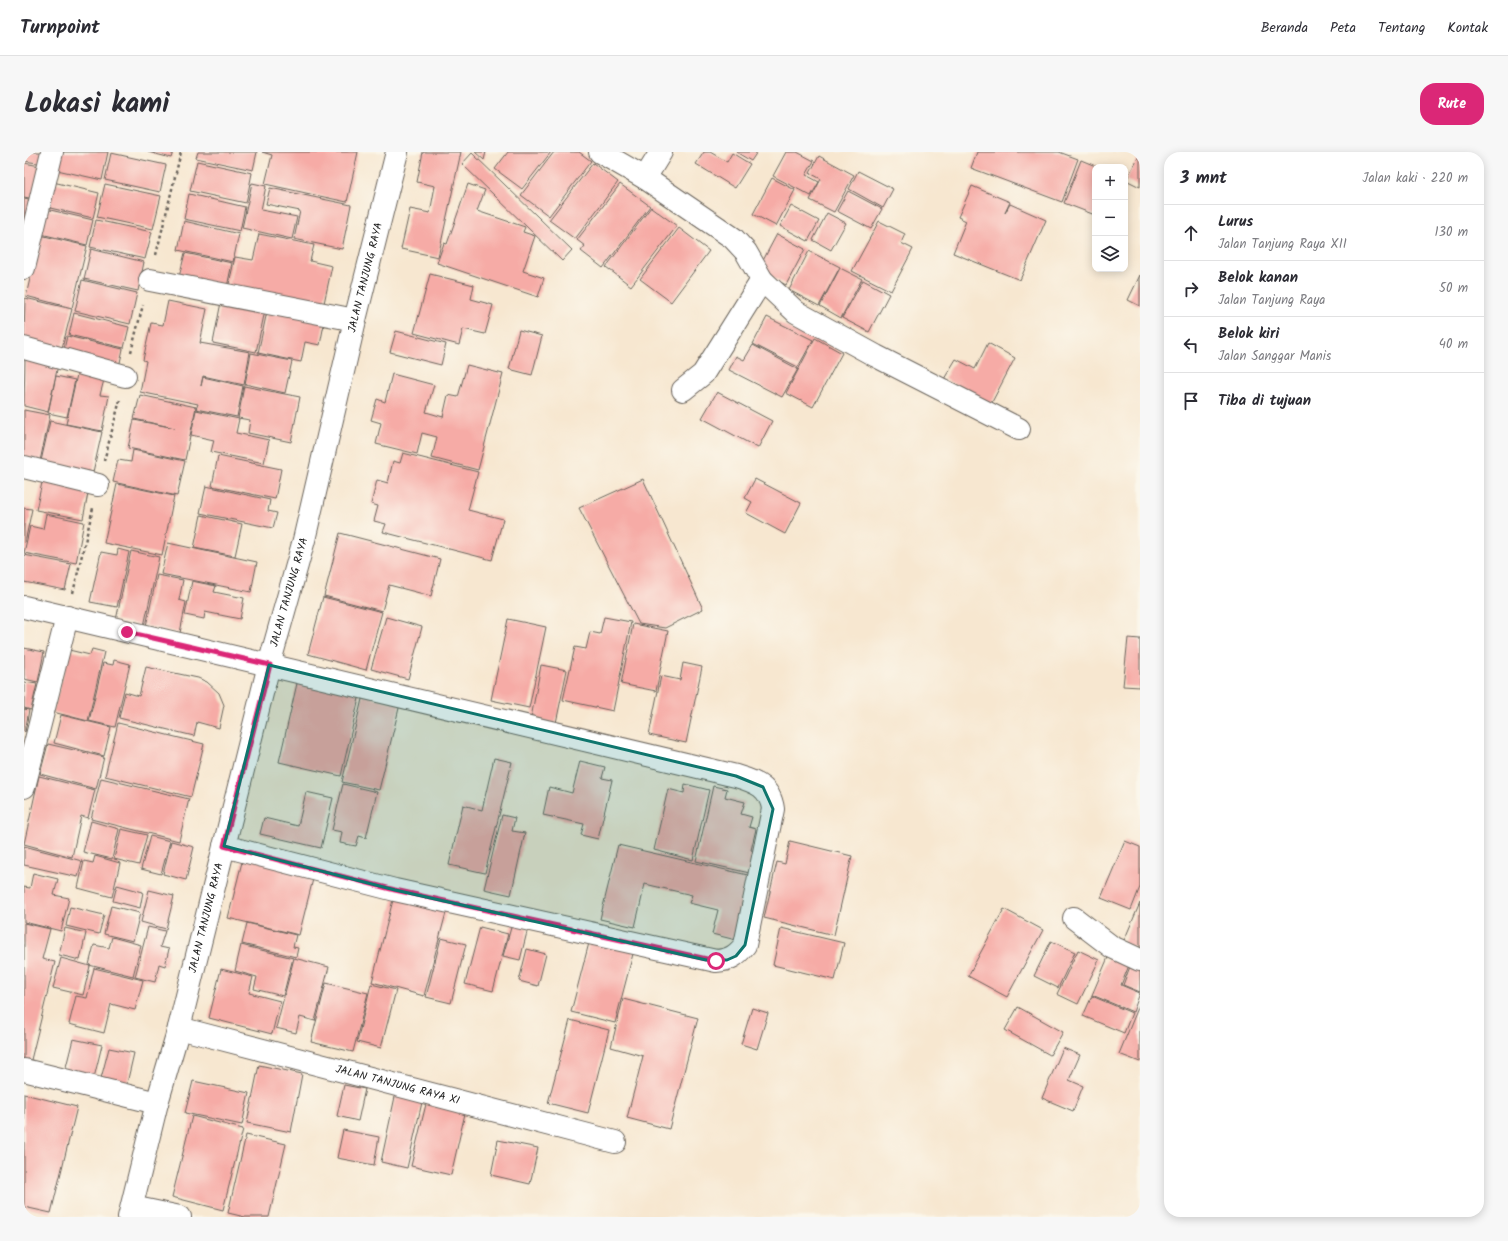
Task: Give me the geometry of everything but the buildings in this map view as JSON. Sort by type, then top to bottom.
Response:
[{"type":"street","points":[[24,268],[52,152]]},
{"type":"street","name":"JALAN TANJUNG RAYA","points":[[131,1212],[157,1103],[179,1028],[270,665],[304,540],[355,320],[397,152]]},
{"type":"street","points":[[600,152],[645,178],[733,238],[746,252],[762,280],[796,312],[876,356],[1019,429]]},
{"type":"street","points":[[645,178],[661,152]]},
{"type":"street","points":[[150,280],[355,320]]},
{"type":"street","points":[[683,390],[703,374],[762,280]]},
{"type":"street","points":[[24,348],[126,376]]},
{"type":"street","points":[[24,467],[98,485]]},
{"type":"street","points":[[24,607],[752,780],[763,787],[768,793],[773,809],[745,945],[736,956],[727,960],[706,960],[402,891],[224,846]]},
{"type":"street","points":[[24,788],[67,617]]},
{"type":"street","points":[[1074,918],[1112,947],[1140,960]]},
{"type":"street","name":"JALAN TANJUNG RAYA XI","points":[[179,1028],[615,1142]]},
{"type":"street","points":[[24,1070],[157,1103]]},
{"type":"street","points":[[131,1212],[180,1217]]},
{"type":"highlighted area","points":[[269,665],[736,776],[763,787],[773,809],[745,945],[736,956],[727,960],[706,960],[395,890],[224,846]]},
{"type":"route","points":[[127,632],[270,665],[224,846],[395,890],[716,961]]}]
